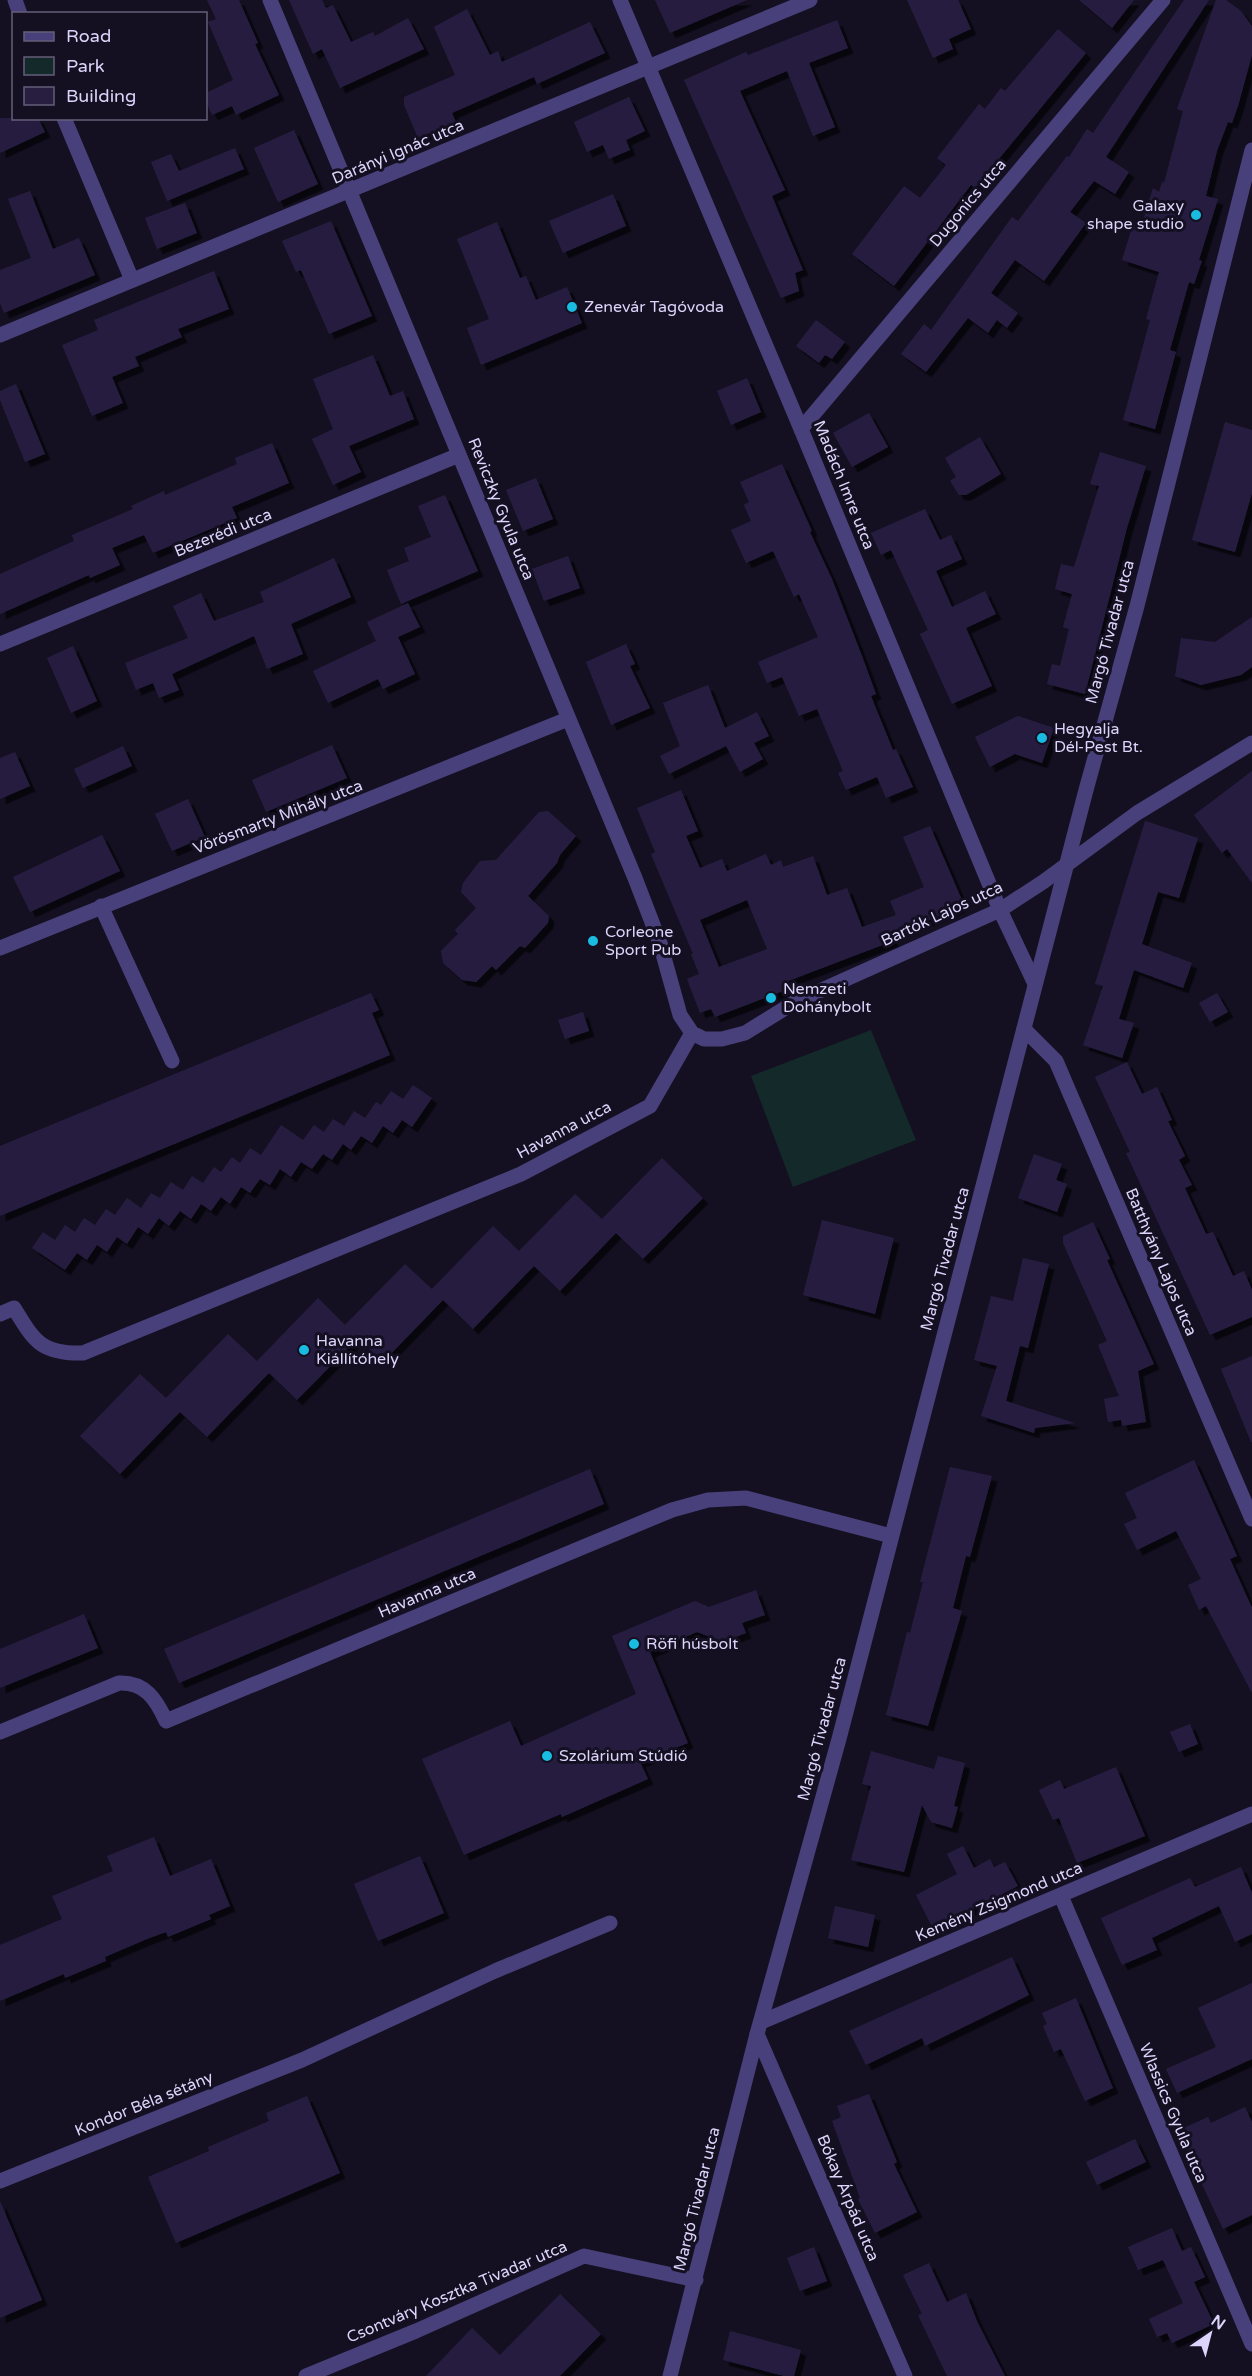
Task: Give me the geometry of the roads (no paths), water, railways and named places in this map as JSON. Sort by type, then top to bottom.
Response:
[{"type":"street","name":"Reviczky Gyula utca","points":[[270,0],[660,943],[680,1015],[692,1033]]},
{"type":"street","name":"Madách Imre utca","points":[[620,0],[1000,910],[1035,984]]},
{"type":"street","name":"Darányi Ignác utca","points":[[0,335],[810,0]]},
{"type":"street","name":"Dugonics utca","points":[[801,429],[1163,0]]},
{"type":"street","points":[[65,120],[132,280]]},
{"type":"street","name":"Margó Tivadar utca","points":[[670,2376],[759,2028],[836,1750],[1035,984],[1140,594],[1252,150]]},
{"type":"street","name":"Bezerédi utca","points":[[0,644],[459,455]]},
{"type":"street","name":"Vörösmarty Mihály utca","points":[[0,948],[568,719]]},
{"type":"street","name":"Bartók Lajos utca","points":[[692,1033],[704,1039],[722,1039],[745,1033],[795,1002],[1000,910],[1137,813],[1252,743]]},
{"type":"street","points":[[101,906],[172,1061]]},
{"type":"street","name":"Batthyány Lajos utca","points":[[1024,1029],[1056,1061],[1252,1518]]},
{"type":"street","name":"Havanna utca","points":[[7,1311],[40,1345],[64,1354],[83,1353],[521,1174],[650,1106],[692,1033]]},
{"type":"street","name":"Havanna utca","points":[[0,1732],[119,1683],[134,1684],[147,1692],[156,1701],[166,1721],[672,1510],[708,1500],[746,1498],[891,1536]]},
{"type":"street","name":"Kemény Zsigmond utca","points":[[759,2028],[1252,1814]]},
{"type":"street","name":"Wlassics Gyula utca","points":[[1061,1896],[1252,2344]]},
{"type":"street","name":"Kondor Béla sétány","points":[[0,2181],[302,2060],[495,1971],[610,1923]]},
{"type":"street","name":"Bókay Árpád utca","points":[[759,2028],[905,2376]]},
{"type":"street","name":"Csontváry Kosztka Tivadar utca","points":[[306,2376],[416,2331],[584,2256],[696,2280]]},
{"type":"place","name":"Galaxy shape studio","points":[[1196,215]]},
{"type":"place","name":"Zenevár Tagóvoda","points":[[572,307]]},
{"type":"place","name":"Hegyalja Dél-Pest Bt.","points":[[1042,738]]},
{"type":"place","name":"Corleone Sport Pub","points":[[593,941]]},
{"type":"place","name":"Nemzeti Dohánybolt","points":[[771,998]]},
{"type":"place","name":"Havanna Kiállítóhely","points":[[304,1350]]},
{"type":"place","name":"Röfi húsbolt","points":[[634,1644]]},
{"type":"place","name":"Szolárium Stúdió","points":[[547,1756]]}]
